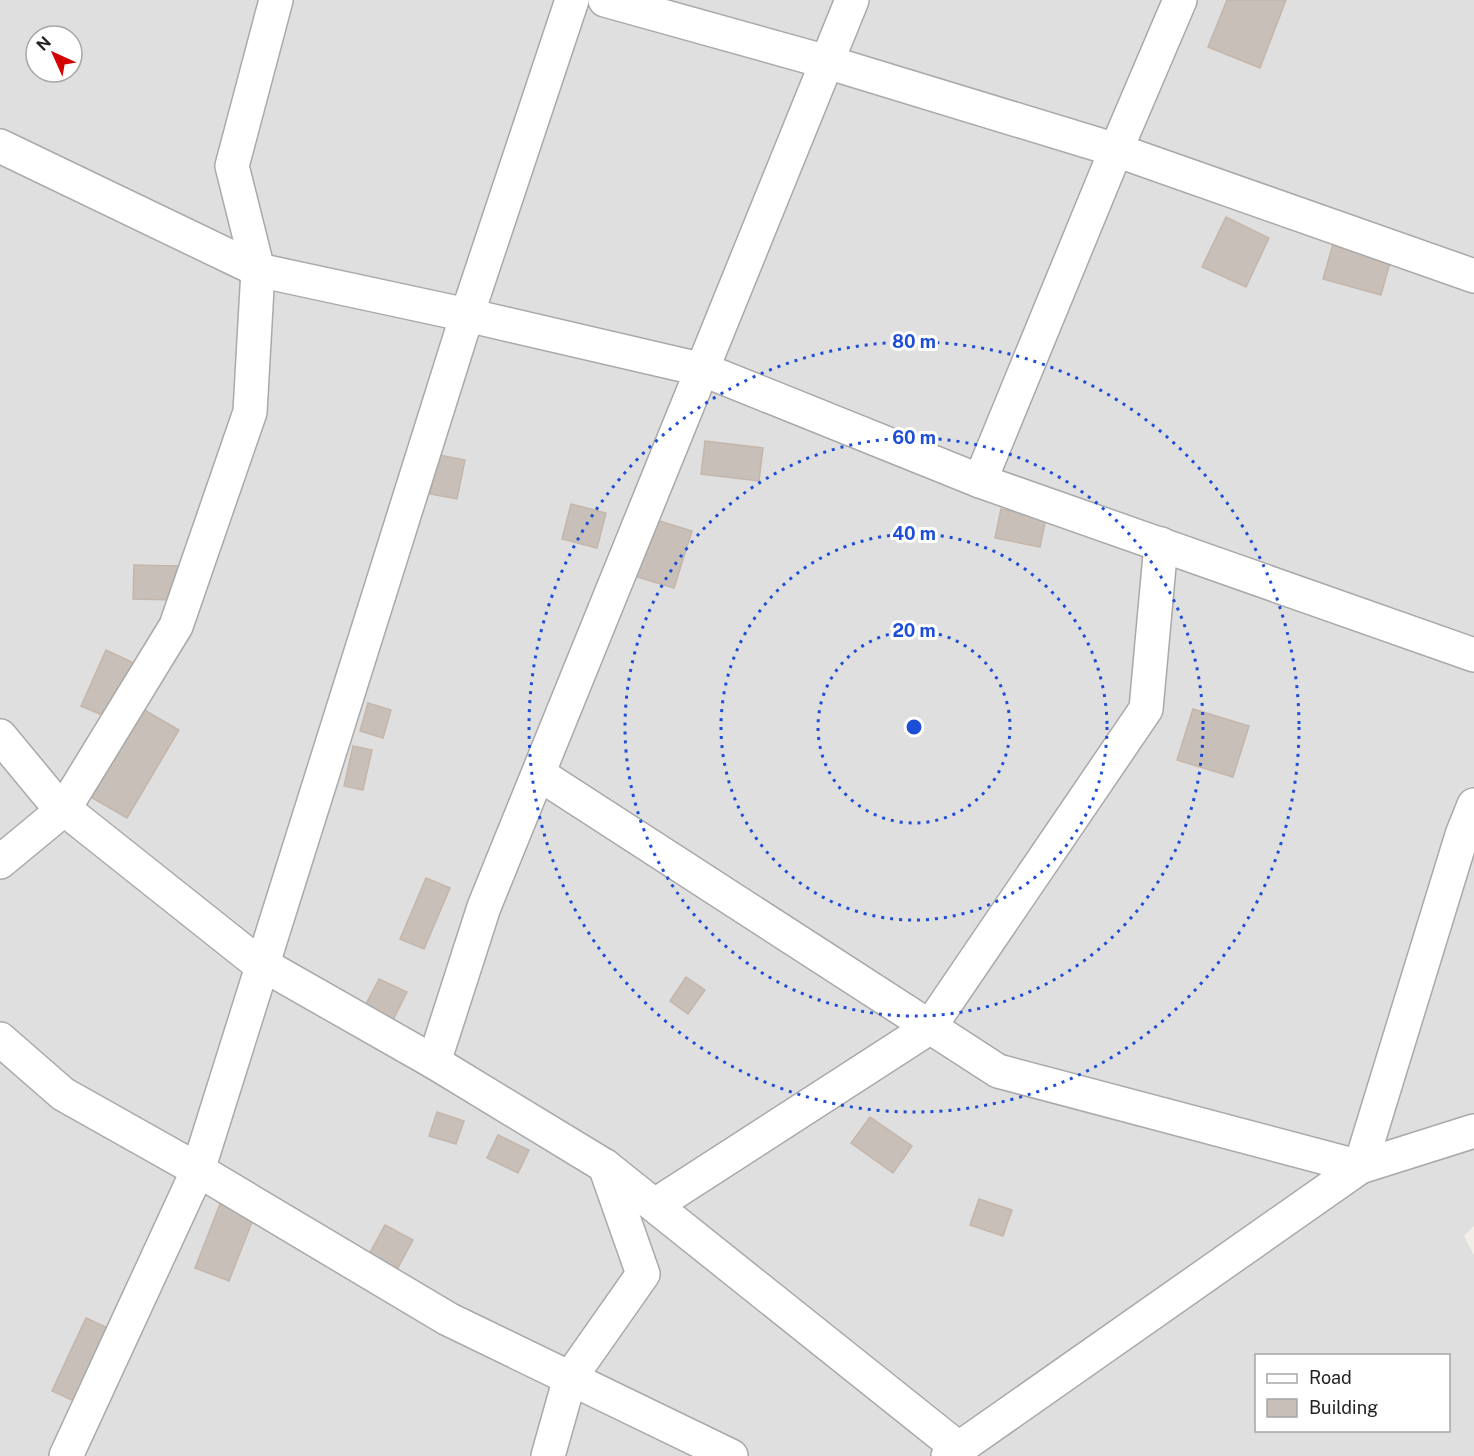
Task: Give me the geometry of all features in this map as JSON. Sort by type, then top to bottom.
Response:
[{"type":"street","points":[[0,862],[63,809],[176,626],[250,412],[258,270],[232,166],[276,0]]},
{"type":"street","points":[[66,1456],[198,1170],[467,315],[572,0]]},
{"type":"street","points":[[605,0],[827,62],[1116,150],[1474,276]]},
{"type":"street","points":[[434,1062],[484,907],[704,370],[852,0]]},
{"type":"street","points":[[980,480],[1180,0]]},
{"type":"street","points":[[0,146],[258,270],[467,315],[704,370],[980,480],[1474,655]]},
{"type":"street","points":[[655,1205],[929,1028],[1146,709],[1161,544]]},
{"type":"street","points":[[0,736],[63,809],[263,965],[434,1062],[605,1166],[953,1452],[1360,1167],[1474,1131]]},
{"type":"street","points":[[539,774],[998,1071],[1360,1167]]},
{"type":"street","points":[[1360,1167],[1462,835],[1474,806]]},
{"type":"street","points":[[0,1038],[63,1094],[198,1170],[448,1319],[731,1456]]},
{"type":"street","points":[[548,1456],[570,1378],[643,1274],[605,1166]]},
{"type":"shaded area","points":[[0,0],[1474,0],[1474,1226],[1464,1236],[1474,1255],[1474,1456],[0,1456]]},
{"type":"building","points":[[1227,0],[1286,0],[1260,68],[1208,47]]},
{"type":"building","points":[[1226,217],[1269,238],[1246,287],[1202,267]]},
{"type":"building","points":[[1333,244],[1391,259],[1381,295],[1323,279]]},
{"type":"building","points":[[705,441],[763,448],[759,481],[701,474]]},
{"type":"building","points":[[439,455],[465,460],[457,499],[430,494]]},
{"type":"building","points":[[571,504],[606,513],[597,548],[562,539]]},
{"type":"building","points":[[1001,509],[1046,518],[1040,547],[995,538]]},
{"type":"building","points":[[650,518],[692,531],[674,588],[631,575]]},
{"type":"building","points":[[134,565],[179,566],[178,600],[133,599]]},
{"type":"building","points":[[106,650],[134,663],[109,718],[81,706]]},
{"type":"building","points":[[368,703],[391,710],[383,738],[360,731]]},
{"type":"building","points":[[141,708],[179,730],[127,818],[89,796]]},
{"type":"building","points":[[1193,709],[1249,726],[1233,777],[1177,760]]},
{"type":"building","points":[[353,746],[372,750],[363,790],[344,786]]},
{"type":"building","points":[[426,878],[450,888],[424,949],[400,939]]},
{"type":"building","points":[[686,977],[705,990],[688,1014],[670,1001]]},
{"type":"building","points":[[379,979],[407,992],[393,1020],[365,1006]]},
{"type":"building","points":[[437,1112],[464,1121],[456,1144],[429,1136]]},
{"type":"building","points":[[870,1117],[912,1146],[893,1173],[851,1143]]},
{"type":"building","points":[[498,1135],[529,1150],[518,1173],[487,1158]]},
{"type":"building","points":[[979,1199],[1012,1210],[1003,1236],[970,1225]]},
{"type":"building","points":[[220,1204],[254,1217],[229,1281],[195,1268]]},
{"type":"building","points":[[385,1225],[413,1240],[394,1275],[366,1260]]},
{"type":"building","points":[[86,1318],[121,1334],[87,1407],[52,1391]]}]
